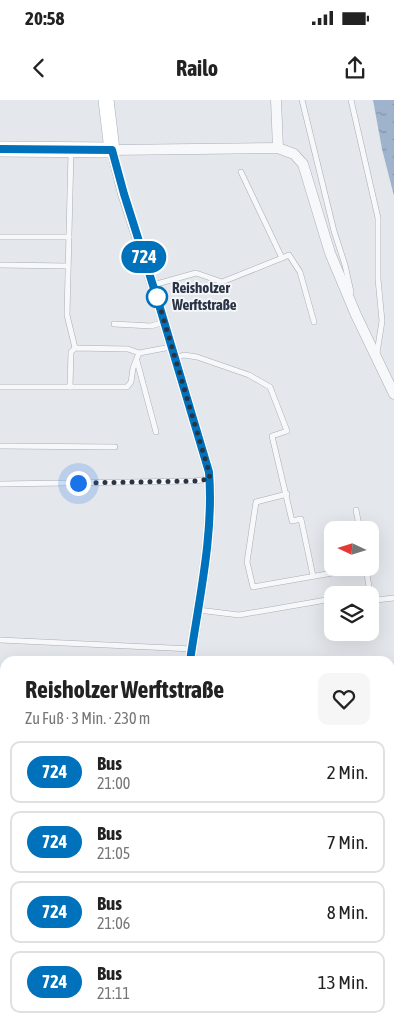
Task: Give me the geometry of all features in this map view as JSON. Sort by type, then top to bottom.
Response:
[{"type":"street","points":[[106,100],[112,150],[124,194],[209,472],[207,541],[191,656]]},
{"type":"street","points":[[276,100],[278,148]]},
{"type":"street","points":[[0,149],[278,148],[294,154],[302,164],[330,253],[356,314],[394,394]]},
{"type":"lane","points":[[302,100],[356,314]]},
{"type":"lane","points":[[351,100],[378,218],[378,279],[382,321],[376,356]]},
{"type":"lane","points":[[71,150],[67,315],[75,348]]},
{"type":"lane","points":[[241,172],[282,258]]},
{"type":"lane","points":[[0,237],[69,237]]},
{"type":"lane","points":[[153,285],[196,273],[222,282],[289,255],[300,272],[314,322]]},
{"type":"lane","points":[[0,265],[68,266]]},
{"type":"lane","points":[[114,324],[151,326],[164,322]]},
{"type":"lane","points":[[70,387],[71,352],[75,348],[128,349],[139,353],[171,347]]},
{"type":"lane","points":[[0,387],[127,387],[132,382],[133,368],[139,353]]},
{"type":"lane","points":[[174,358],[184,355],[197,357],[250,375],[270,387],[287,431],[272,436],[292,521],[301,519],[313,576]]},
{"type":"lane","points":[[136,360],[156,432]]},
{"type":"lane","points":[[0,446],[115,446]]},
{"type":"lane","points":[[0,484],[194,481],[210,479]]},
{"type":"lane","points":[[287,494],[256,502],[247,562],[253,587],[324,574]]},
{"type":"lane","points":[[356,510],[358,521]]},
{"type":"lane","points":[[379,600],[394,598]]},
{"type":"lane","points":[[198,610],[239,615],[324,600]]},
{"type":"lane","points":[[0,640],[192,649]]},
{"type":"water","points":[[373,100],[394,100],[394,196],[382,149]]},
{"type":"bus line","name":"724","points":[[0,149],[112,150],[117,173],[209,472],[207,541],[191,656]]},
{"type":"place","name":"Reisholzer Werftstraße","points":[[157,297]]},
{"type":"route","points":[[78,483],[194,481],[210,479],[157,297]]}]
